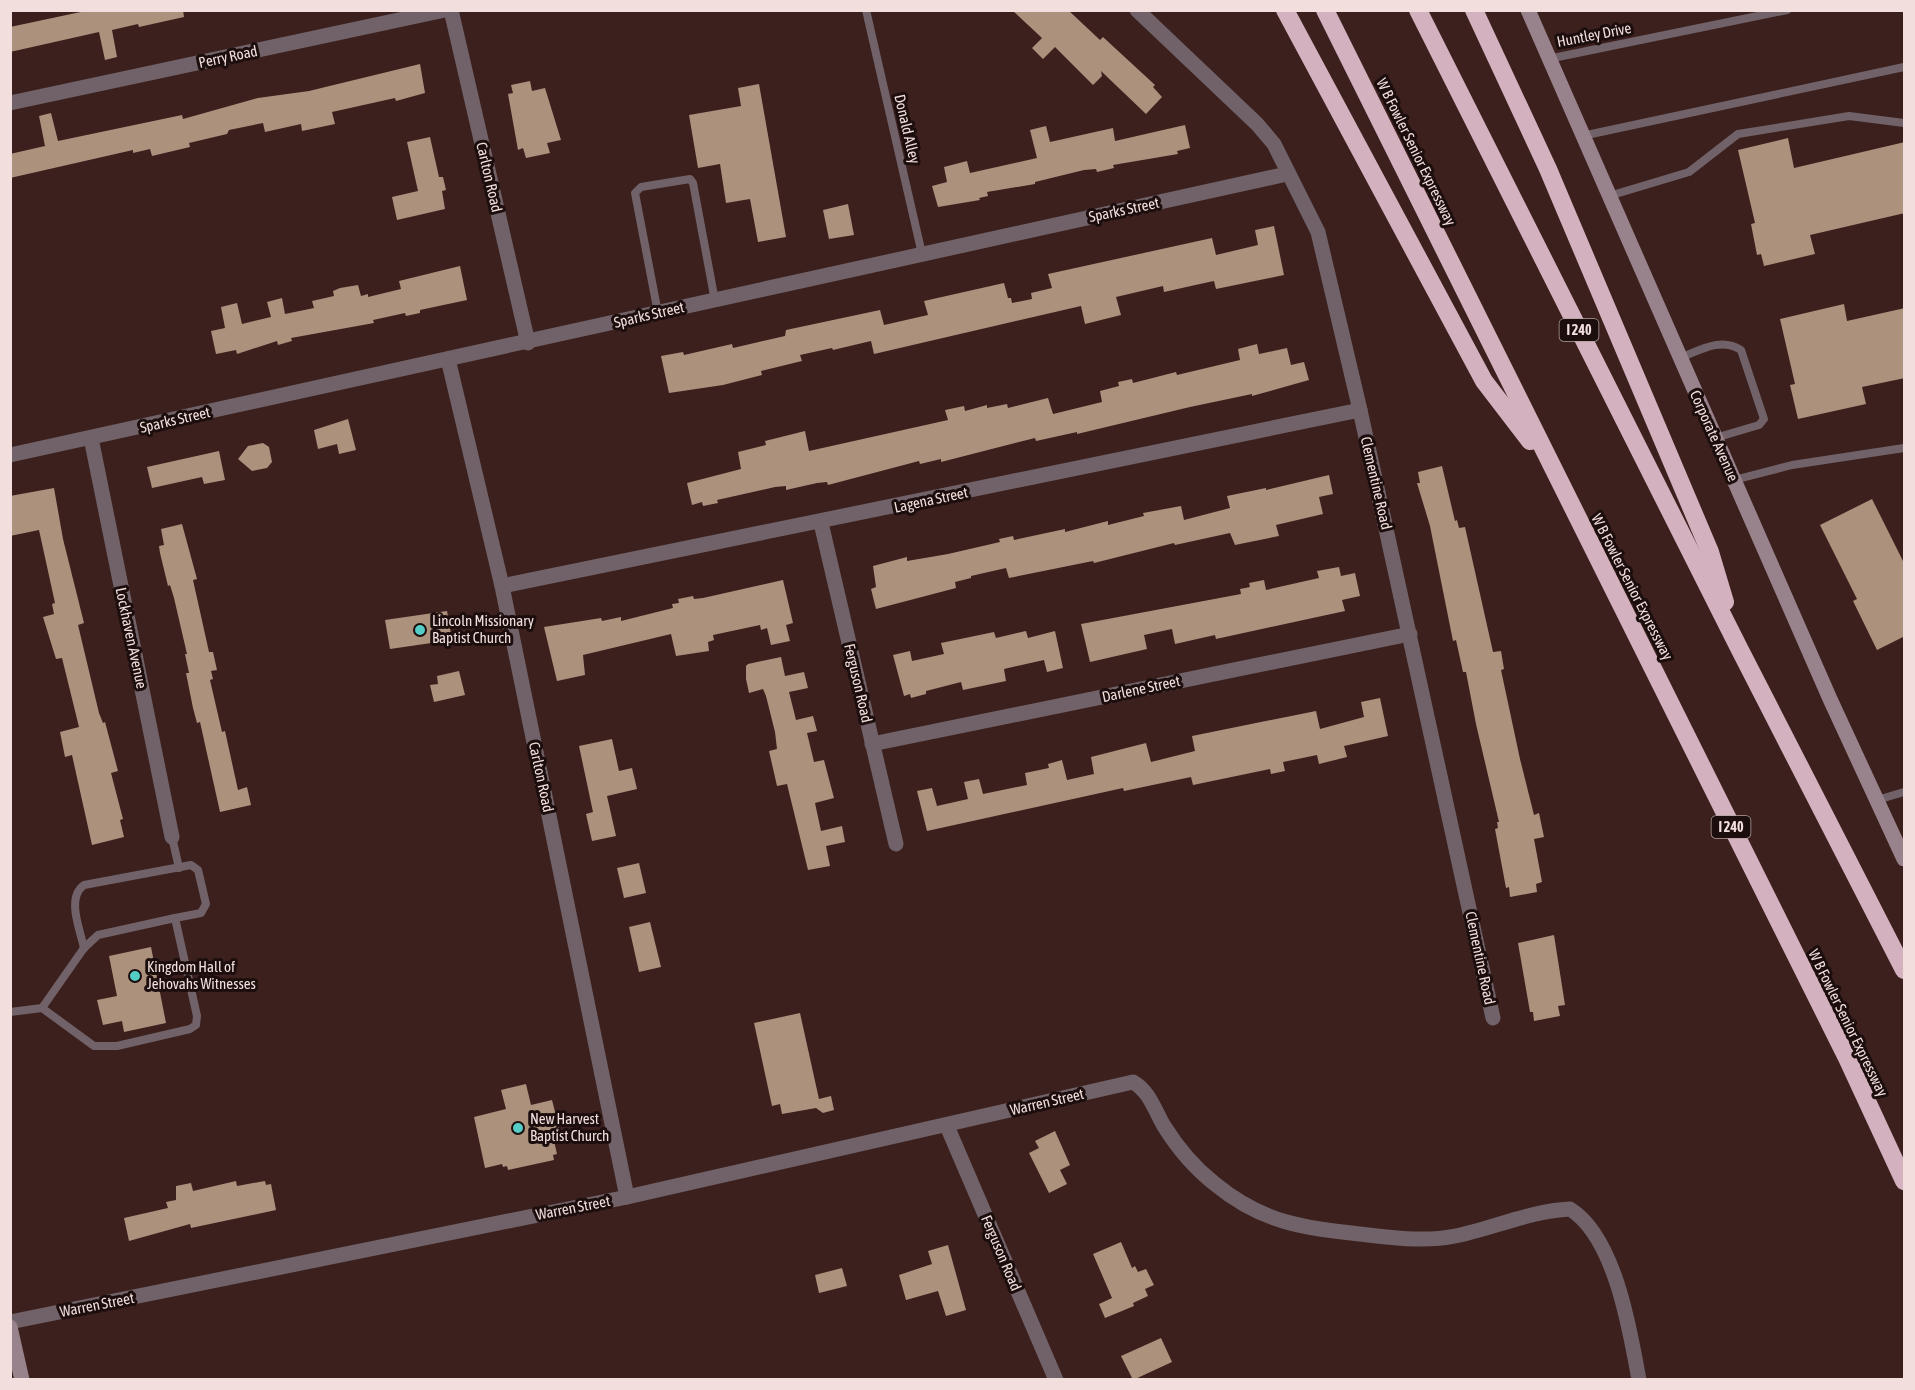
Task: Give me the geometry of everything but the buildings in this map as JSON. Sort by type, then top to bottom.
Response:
[{"type":"highway","points":[[1285,10],[1484,381],[1555,473]]},
{"type":"highway","name":"W B Fowler Senior Expressway","points":[[1325,10],[1905,1181]]},
{"type":"highway","name":"I 240","points":[[1418,10],[1740,650],[1905,970]]},
{"type":"highway","points":[[1474,10],[1548,169],[1710,552],[1740,650]]},
{"type":"street","name":"Perry Road","points":[[10,103],[445,10]]},
{"type":"street","name":"Carlton Road","points":[[451,10],[528,343]]},
{"type":"street","name":"Clementine Road","points":[[1137,10],[1257,124],[1274,144],[1318,232],[1410,634],[1493,1018]]},
{"type":"street","name":"Corporate Avenue","points":[[1528,10],[1715,438],[1904,859]]},
{"type":"street","name":"Sparks Street","points":[[10,455],[528,343],[1287,174]]},
{"type":"street","name":"Carlton Road","points":[[448,359],[502,586],[627,1197]]},
{"type":"street","name":"Lagena Street","points":[[502,586],[821,523],[1360,410]]},
{"type":"street","name":"Lockhaven Avenue","points":[[91,438],[172,837]]},
{"type":"street","name":"Ferguson Road","points":[[821,523],[896,844]]},
{"type":"street","name":"Darlene Street","points":[[872,744],[1410,634]]},
{"type":"street","name":"Warren Street","points":[[10,1324],[627,1197],[1133,1082],[1143,1088],[1164,1126],[1184,1154],[1214,1184],[1266,1216],[1319,1231],[1425,1239],[1451,1237],[1491,1228],[1527,1215],[1570,1209],[1583,1217],[1609,1263],[1625,1308],[1639,1380]]},
{"type":"street","name":"Ferguson Road","points":[[946,1126],[1056,1380]]},
{"type":"street","points":[[10,1324],[22,1380]]},
{"type":"lane","name":"Donald Alley","points":[[866,10],[922,254]]},
{"type":"lane","name":"Huntley Drive","points":[[1548,58],[1787,10]]},
{"type":"lane","points":[[1582,136],[1905,67]]},
{"type":"lane","points":[[1609,196],[1689,172],[1738,134],[1849,116],[1905,123]]},
{"type":"lane","points":[[658,313],[635,193],[641,187],[690,179],[693,183],[715,301]]},
{"type":"lane","points":[[1680,358],[1714,344],[1731,344],[1741,350],[1764,419],[1760,424],[1715,438]]},
{"type":"lane","points":[[1734,480],[1792,465],[1905,448]]},
{"type":"lane","points":[[1877,800],[1905,792]]},
{"type":"lane","points":[[172,837],[179,868]]},
{"type":"lane","points":[[42,1008],[84,948],[98,935],[201,913],[206,904],[198,870],[191,865],[84,885],[76,891],[74,899],[84,948]]},
{"type":"lane","points":[[10,1012],[42,1008],[94,1046],[117,1046],[190,1029],[196,1024],[197,1016],[175,918]]},
{"type":"place","name":"Lincoln Missionary Baptist Church","points":[[420,630]]},
{"type":"place","name":"Kingdom Hall of Jehovahs Witnesses","points":[[135,976]]},
{"type":"place","name":"New Harvest Baptist Church","points":[[518,1128]]}]
